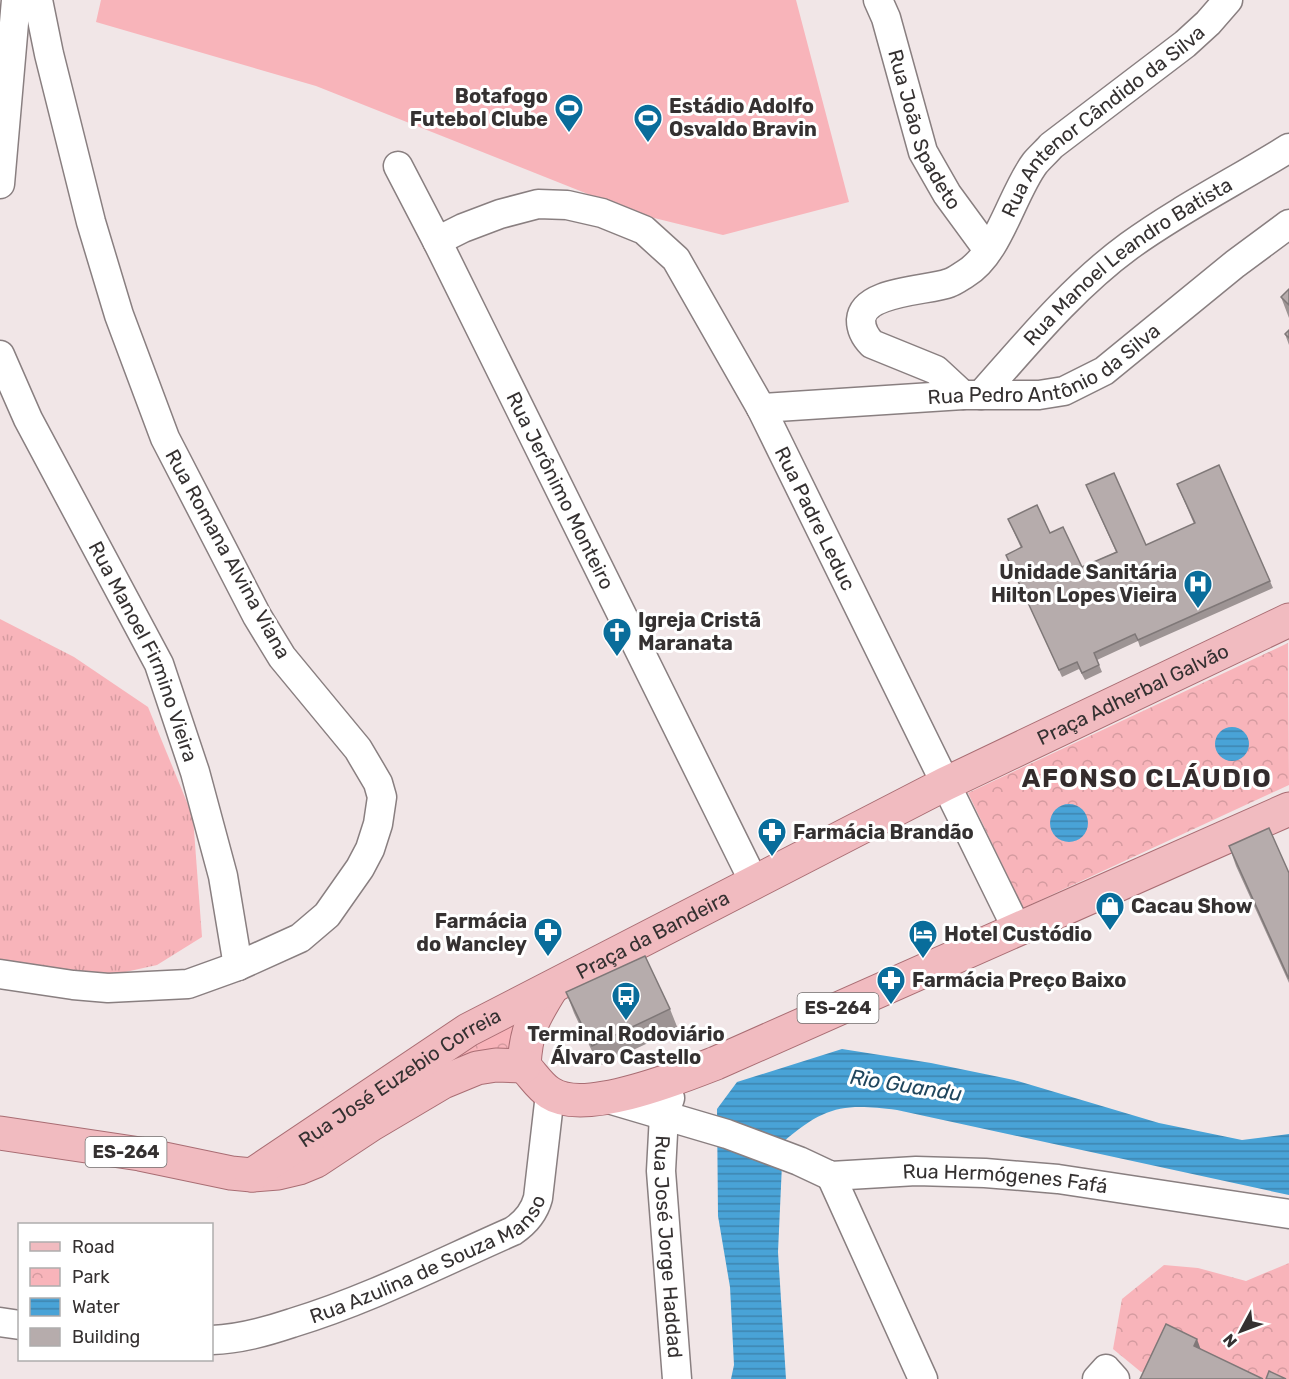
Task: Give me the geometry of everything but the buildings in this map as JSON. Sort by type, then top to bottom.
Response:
[{"type":"main road","name":"Praça Adherbal Galvão","points":[[754,882],[945,784],[1289,620]]},
{"type":"main road","name":"ES-264","points":[[550,1094],[578,1101],[666,1093],[1017,929],[1289,809]]},
{"type":"main road","name":"Praça da Bandeira","points":[[551,989],[641,939],[754,882]]},
{"type":"main road","points":[[550,1094],[524,1066],[526,1041],[531,1024],[551,989]]},
{"type":"main road","name":"Rua José Euzebio Correia","points":[[252,1175],[468,1030],[551,989]]},
{"type":"main road","name":"Rua José Euzebio Correia","points":[[0,1133],[140,1154],[231,1173],[252,1175],[278,1173],[316,1161],[372,1124],[443,1082],[477,1068],[496,1065],[524,1066]]},
{"type":"street","points":[[0,184],[16,0]]},
{"type":"street","name":"Rua Romana Alvina Viana","points":[[0,974],[108,988],[188,984],[238,966],[300,938],[327,915],[347,889],[370,849],[378,824],[382,797],[378,783],[358,749],[282,657],[257,616],[165,438],[119,315],[91,222],[49,54],[38,0]]},
{"type":"street","name":"Rua João Spadeto","points":[[878,0],[886,18],[923,152],[947,194],[988,250]]},
{"type":"street","name":"Rua Antenor Cândido da Silva","points":[[988,250],[1034,164],[1051,146],[1185,44],[1228,0]]},
{"type":"street","name":"Rua Manoel Leandro Batista","points":[[972,395],[1085,283],[1127,248],[1169,218],[1289,148]]},
{"type":"street","name":"Rua Jerônimo Monteiro","points":[[398,166],[754,882]]},
{"type":"street","name":"Rua Padre Leduc","points":[[437,241],[500,214],[538,204],[567,205],[602,213],[644,230],[676,259],[761,408],[1017,929]]},
{"type":"street","name":"Rua Pedro Antônio da Silva","points":[[761,408],[972,395],[1039,395],[1064,391],[1104,370],[1235,264],[1289,224]]},
{"type":"street","points":[[972,395],[936,370],[872,344],[865,337],[861,321],[866,309],[884,297],[950,283],[968,273],[988,250]]},
{"type":"street","name":"Rua Manoel Firmino Vieira","points":[[0,354],[28,419],[159,664],[195,772],[223,876],[238,966]]},
{"type":"street","name":"Rua Hermógenes Fafá","points":[[666,1093],[727,1134],[799,1161],[831,1176],[916,1172],[985,1173],[1058,1179],[1289,1214]]},
{"type":"street","name":"Rua José Jorge Haddad","points":[[666,1093],[661,1171],[677,1379]]},
{"type":"street","name":"Rua Azulina de Souza Manso","points":[[213,1340],[227,1340],[257,1334],[349,1305],[521,1226],[530,1217],[538,1198],[550,1094]]},
{"type":"street","points":[[831,1176],[923,1379]]},
{"type":"street","points":[[0,1322],[18,1325]]},
{"type":"street","points":[[1097,1379],[1106,1369],[1115,1379]]},
{"type":"green space","name":"Estádio Adolfo Osvaldo Bravin","points":[[101,0],[796,0],[849,202],[723,235],[638,214],[316,86],[96,22]]},
{"type":"green space","points":[[0,619],[74,657],[148,707],[193,817],[202,937],[157,965],[71,984],[0,980]]},
{"type":"green space","points":[[1288,643],[1289,785],[1023,908],[968,793]]},
{"type":"green space","points":[[516,1018],[511,1051],[362,1118]]},
{"type":"green space","points":[[1289,1263],[1289,1379],[1243,1379],[1188,1369],[1141,1372],[1113,1349],[1122,1299],[1164,1265],[1198,1268],[1246,1281]]},
{"type":"water","points":[[1232,727],[1244,732],[1249,744],[1244,756],[1232,761],[1220,756],[1215,744],[1220,732]]},
{"type":"water","points":[[1069,804],[1082,810],[1088,823],[1082,836],[1069,842],[1056,836],[1050,823],[1056,810]]},
{"type":"water","name":"Rio Guandu","points":[[842,1049],[931,1063],[1014,1080],[1159,1123],[1242,1140],[1289,1134],[1289,1195],[897,1110],[862,1107],[823,1114],[783,1142],[778,1252],[786,1379],[731,1379],[734,1365],[730,1287],[718,1216],[717,1109],[737,1082]]},
{"type":"place","name":"Botafogo Futebol Clube","points":[[569,134]]},
{"type":"place","name":"Estádio Adolfo Osvaldo Bravin","points":[[648,144]]},
{"type":"place","name":"Unidade Sanitária Hilton Lopes Vieira","points":[[1198,610]]},
{"type":"place","name":"Igreja Cristã Maranata","points":[[617,658]]},
{"type":"place","name":"Farmácia Brandão","points":[[772,858]]},
{"type":"place","name":"Cacau Show","points":[[1110,932]]},
{"type":"place","name":"Farmácia do Wancley","points":[[548,958]]},
{"type":"place","name":"Hotel Custódio","points":[[923,960]]},
{"type":"place","name":"Farmácia Preço Baixo","points":[[891,1006]]},
{"type":"place","name":"Terminal Rodoviário Álvaro Castello","points":[[626,1022]]},
{"type":"district","name":"AFONSO CLÁUDIO","points":[[1147,778]]}]
